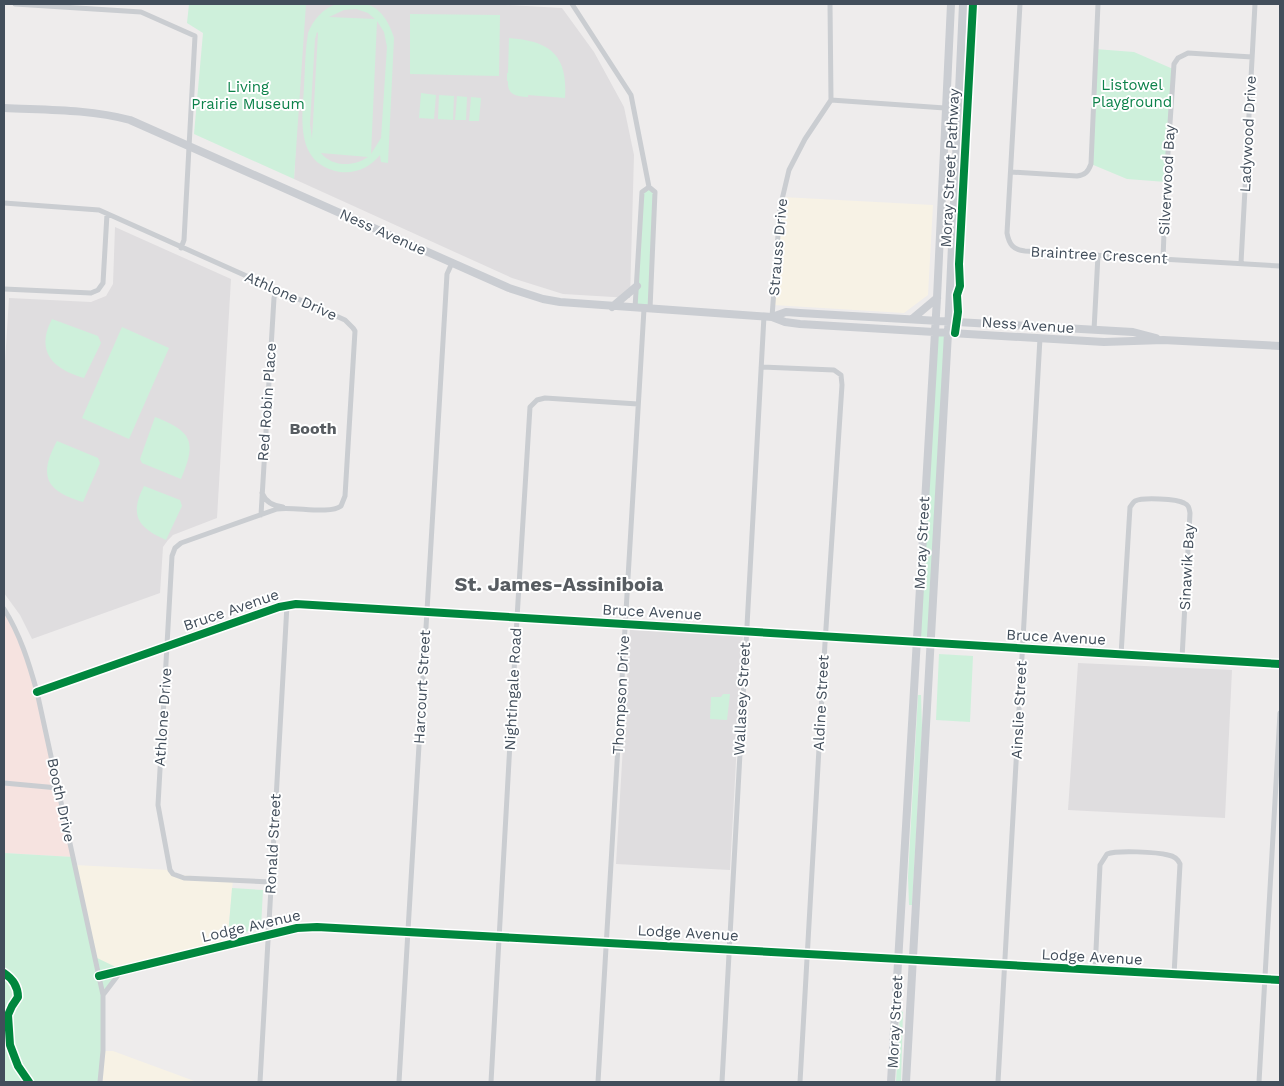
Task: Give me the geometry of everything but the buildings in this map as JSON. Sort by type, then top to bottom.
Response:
[{"type":"main road","name":"Moray Street","points":[[891,1082],[937,298],[951,4]]},
{"type":"main road","name":"Moray Street","points":[[906,1082],[949,321],[963,4]]},
{"type":"main road","name":"Ness Avenue","points":[[4,108],[108,115],[130,120],[509,288],[543,299],[612,307],[768,316],[786,312],[1133,332],[1163,340]]},
{"type":"main road","points":[[612,307],[636,286]]},
{"type":"main road","points":[[912,319],[937,298]]},
{"type":"main road","name":"Ness Avenue","points":[[768,316],[785,322],[948,333],[1104,342],[1163,340],[1280,346]]},
{"type":"street","points":[[15,4],[141,12],[195,36],[184,240],[181,248]]},
{"type":"street","name":"Thompson Drive","points":[[572,4],[631,94],[649,186],[654,192],[647,309],[638,404],[598,1082]]},
{"type":"street","points":[[830,4],[831,100],[959,109]]},
{"type":"street","name":"Braintree Crescent","points":[[1020,4],[1007,233],[1009,241],[1014,248],[1025,251],[1280,266]]},
{"type":"street","points":[[1011,172],[1077,176],[1083,175],[1089,169],[1098,4]]},
{"type":"street","name":"Ladywood Drive","points":[[1240,263],[1255,4]]},
{"type":"street","name":"Silverwood Bay","points":[[1163,259],[1174,64],[1178,58],[1188,53],[1252,57]]},
{"type":"street","name":"Strauss Drive","points":[[768,316],[780,208],[789,170],[805,139],[831,100]]},
{"type":"street","points":[[635,308],[642,192],[649,186]]},
{"type":"street","name":"Athlone Drive","points":[[4,203],[91,209],[107,214],[345,320],[354,328],[344,501],[341,506],[333,510],[286,508],[272,505],[267,501],[262,491]]},
{"type":"street","points":[[4,289],[92,293],[98,290],[103,283],[107,214]]},
{"type":"street","points":[[1094,330],[1098,255]]},
{"type":"street","name":"Harcourt Street","points":[[399,1082],[447,274],[452,263]]},
{"type":"street","name":"Red Robin Place","points":[[260,515],[276,290]]},
{"type":"street","name":"Wallasey Street","points":[[722,1082],[761,367],[768,316]]},
{"type":"street","name":"Ainslie Street","points":[[998,1082],[1040,338]]},
{"type":"street","name":"Aldine Street","points":[[761,367],[834,370],[842,378],[825,637],[800,1082]]},
{"type":"street","name":"Nightingale Road","points":[[491,1082],[530,407],[536,400],[545,398],[638,404]]},
{"type":"street","name":"Sinawik Bay","points":[[1121,655],[1130,507],[1134,502],[1140,500],[1182,501],[1187,505],[1190,513],[1182,658]]},
{"type":"street","name":"Athlone Drive","points":[[271,882],[184,878],[173,874],[170,870],[158,805],[172,556],[175,548],[181,543],[260,515],[286,508]]},
{"type":"street","name":"Bruce Avenue","points":[[37,692],[287,605],[308,604],[1280,664]]},
{"type":"street","name":"Ronald Street","points":[[260,1082],[287,605]]},
{"type":"street","name":"Booth Drive","points":[[4,608],[23,646],[37,692],[99,976],[103,996],[100,1082]]},
{"type":"street","points":[[1260,1082],[1280,713]]},
{"type":"street","points":[[4,783],[58,788]]},
{"type":"street","points":[[1095,971],[1100,865],[1103,858],[1111,852],[1128,852],[1168,855],[1178,860],[1180,864],[1174,975]]},
{"type":"street","name":"Lodge Avenue","points":[[99,976],[306,927],[500,936],[1005,966],[1280,980]]},
{"type":"street","points":[[103,996],[122,970]]},
{"type":"shaded area","points":[[303,4],[489,4],[562,8],[594,52],[624,107],[634,155],[630,298],[563,294],[512,278],[294,179]]},
{"type":"shaded area","points":[[782,197],[933,205],[928,295],[904,313],[773,305]]},
{"type":"shaded area","points":[[115,227],[231,279],[217,518],[173,535],[168,540],[163,547],[160,593],[32,639],[20,615],[4,593],[4,378],[9,298],[91,302],[106,296],[113,284]]},
{"type":"shaded area","points":[[4,609],[32,673],[73,857],[4,853]]},
{"type":"shaded area","points":[[630,628],[743,634],[730,870],[616,864]]},
{"type":"shaded area","points":[[1078,663],[1232,670],[1225,818],[1068,810]]},
{"type":"shaded area","points":[[75,865],[170,870],[179,875],[233,879],[227,945],[122,970],[95,958]]},
{"type":"shaded area","points":[[103,1051],[113,1051],[197,1082],[100,1082]]},
{"type":"green space","points":[[362,3],[371,6],[384,17],[394,38],[388,163],[381,162],[380,155],[372,163],[352,172],[340,172],[325,167],[315,160],[308,150],[304,139],[302,113],[308,33],[319,15],[332,6]],"holes":[[[356,9],[368,13],[375,19],[329,17],[344,10]],[[377,21],[384,32],[387,47],[381,138],[371,154]],[[317,32],[312,139],[310,124]],[[321,153],[368,157],[350,164],[337,163],[326,158]]]},
{"type":"green space","name":"Living Prairie Museum","points":[[189,4],[306,4],[294,179],[194,134],[203,33],[187,23]]},
{"type":"green space","points":[[410,14],[500,15],[499,76],[410,74]]},
{"type":"green space","points":[[509,38],[535,43],[546,47],[554,53],[563,71],[565,98],[528,95],[528,97],[524,97],[511,92],[507,81]]},
{"type":"green space","name":"Listowel Playground","points":[[1095,49],[1134,52],[1173,69],[1166,182],[1127,179],[1091,164]]},
{"type":"green space","points":[[421,93],[436,95],[434,119],[419,118]]},
{"type":"green space","points":[[439,95],[454,96],[453,120],[438,119]]},
{"type":"green space","points":[[457,96],[467,97],[466,120],[455,120]]},
{"type":"green space","points":[[471,97],[481,98],[479,121],[469,121]]},
{"type":"green space","points":[[649,187],[655,192],[650,309],[635,308],[642,192]]},
{"type":"green space","points":[[52,319],[98,336],[101,343],[84,378],[64,370],[50,358],[46,350],[45,341]]},
{"type":"green space","points":[[122,327],[169,348],[129,439],[82,418]]},
{"type":"green space","points":[[934,332],[948,333],[931,643],[916,642]]},
{"type":"green space","points":[[155,417],[178,428],[188,440],[189,456],[181,479],[142,463],[140,459]]},
{"type":"green space","points":[[57,441],[98,458],[100,463],[83,502],[61,493],[49,481],[47,473],[48,464]]},
{"type":"green space","points":[[144,486],[180,500],[182,506],[166,540],[149,531],[139,519],[137,505]]},
{"type":"green space","points":[[939,654],[973,656],[970,722],[936,720]]},
{"type":"green space","points":[[723,694],[730,694],[727,720],[710,719],[711,697],[721,697]]},
{"type":"green space","points":[[918,695],[921,695],[922,728],[912,905],[909,905],[908,877]]},
{"type":"green space","points":[[4,853],[73,857],[95,957],[122,970],[103,996],[100,1082],[4,1082]]},
{"type":"green space","points":[[232,888],[263,890],[261,928],[228,936]]},
{"type":"green space","points":[[900,1011],[903,1012],[901,1082],[896,1082]]},
{"type":"cycle path","name":"Moray Street Pathway","points":[[955,333],[958,312],[957,295],[960,286],[959,264],[973,4]]},
{"type":"cycle path","points":[[37,692],[279,607],[296,604],[1280,664]]},
{"type":"cycle path","points":[[99,976],[297,928],[317,927],[1280,980]]},
{"type":"cycle path","points":[[4,973],[14,983],[18,993],[18,997],[8,1015],[10,1045],[18,1066],[29,1082]]},
{"type":"district","name":"Booth","points":[[313,428]]},
{"type":"district","name":"St. James-Assiniboia","points":[[559,584]]}]
